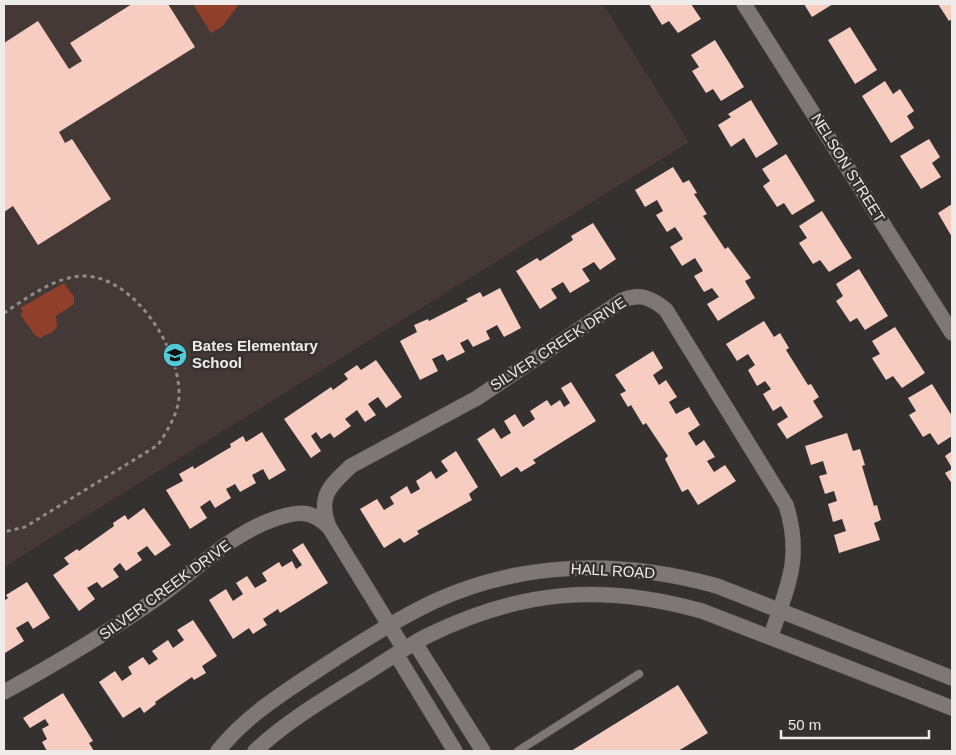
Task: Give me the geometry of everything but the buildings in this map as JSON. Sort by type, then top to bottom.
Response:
[{"type":"street","name":"NELSON STREET","points":[[744,4],[952,333]]},
{"type":"street","name":"SILVER CREEK DRIVE","points":[[405,649],[329,527],[324,515],[324,500],[335,481],[352,466],[477,398],[622,300],[642,296],[654,300],[666,310],[786,506],[793,529],[795,553],[792,574],[771,636]]},
{"type":"street","name":"SILVER CREEK DRIVE","points":[[4,692],[70,656],[124,621],[233,541],[255,528],[278,518],[303,512],[318,516],[329,527]]},
{"type":"street","name":"HALL ROAD","points":[[218,751],[250,718],[276,697],[390,626],[436,601],[480,584],[527,573],[584,567],[632,568],[680,576],[717,586],[780,609],[952,678]]},
{"type":"street","name":"HALL ROAD","points":[[255,751],[295,717],[405,649],[494,608],[537,598],[582,594],[627,595],[671,602],[771,636],[952,708]]},
{"type":"street","points":[[405,649],[455,751]]},
{"type":"street","points":[[405,649],[483,751]]},
{"type":"lane","points":[[518,751],[638,674]]},
{"type":"path","points":[[4,313],[59,280],[86,276],[109,284],[136,300],[156,325],[168,345],[177,374],[179,398],[170,428],[158,445],[25,527],[4,532]]},
{"type":"shaded area","name":"Bates Elementary School","points":[[4,4],[603,4],[689,142],[4,567]]},
{"type":"shaded area","points":[[193,4],[239,4],[223,26],[211,33]]},
{"type":"shaded area","points":[[64,283],[74,297],[74,304],[56,316],[57,327],[52,332],[40,338],[35,335],[20,314],[23,312],[20,308]]},
{"type":"place","name":"Bates Elementary School","points":[[175,355]]}]
